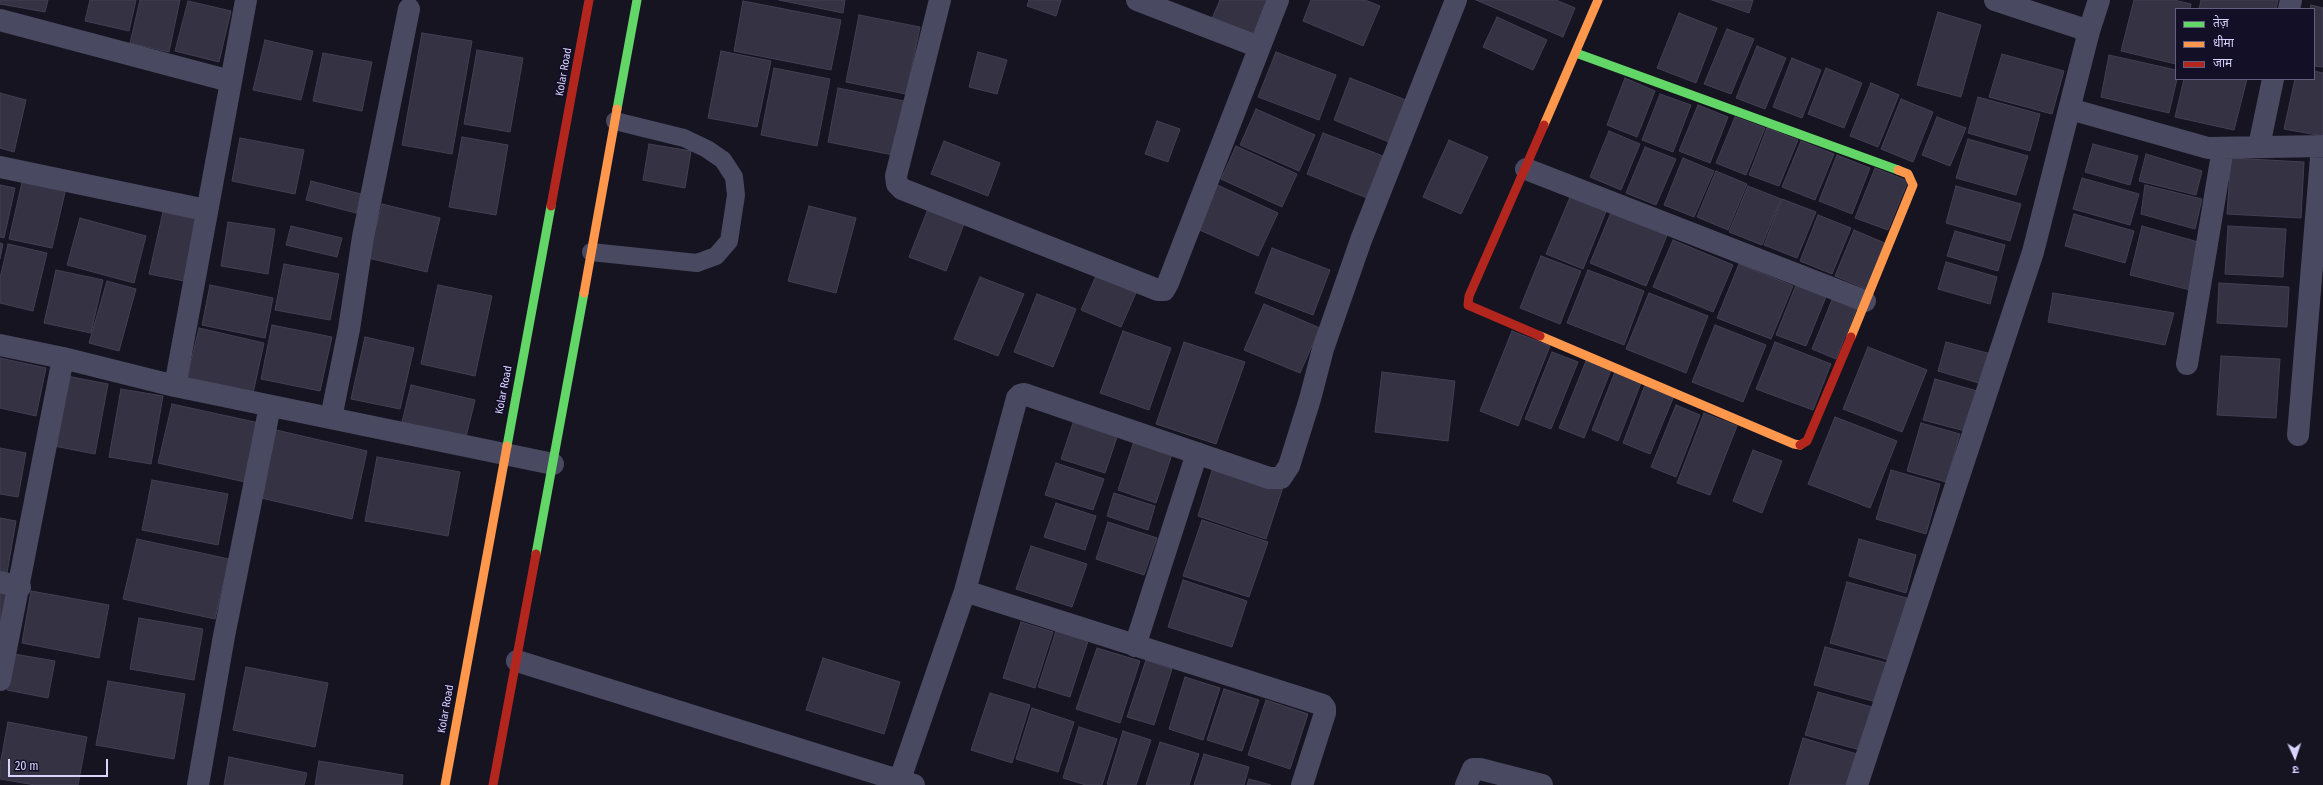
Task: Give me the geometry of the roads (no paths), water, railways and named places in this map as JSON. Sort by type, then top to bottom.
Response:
[{"type":"main road","name":"Kolar Road","points":[[445,785],[504,454],[564,143],[589,0]]},
{"type":"main road","points":[[493,785],[517,661],[637,0]]},
{"type":"main road","points":[[1576,53],[1908,174],[1913,185],[1910,195],[1806,441],[1802,445],[1794,444],[1468,304],[1469,296],[1526,169],[1598,0]]},
{"type":"street","points":[[175,386],[206,210],[246,0]]},
{"type":"street","points":[[940,0],[896,176],[897,184],[902,189],[1158,290],[1164,290],[1168,283],[1278,0]]},
{"type":"street","points":[[1136,0],[1259,47]]},
{"type":"street","points":[[517,661],[904,783],[965,591],[1017,398],[1020,395],[1024,394],[1269,478],[1281,478],[1289,466],[1310,399],[1322,349],[1361,240],[1456,0]]},
{"type":"street","points":[[1995,0],[2089,31]]},
{"type":"street","points":[[1857,785],[2032,252],[2070,110],[2089,31],[2100,0]]},
{"type":"street","points":[[331,418],[349,329],[363,237],[409,9]]},
{"type":"street","points":[[0,20],[230,81]]},
{"type":"street","points":[[2259,146],[2273,80]]},
{"type":"street","points":[[2070,110],[2208,148],[2323,146],[2315,336],[2298,434]]},
{"type":"street","points":[[2188,364],[2224,148]]},
{"type":"street","points":[[0,168],[206,210]]},
{"type":"street","points":[[1526,169],[1866,301]]},
{"type":"street","points":[[0,345],[63,358],[175,386],[553,464]]},
{"type":"street","points":[[0,680],[10,584],[63,358]]},
{"type":"street","points":[[198,785],[224,636],[270,406]]},
{"type":"street","points":[[1136,646],[1197,453]]},
{"type":"street","points":[[965,591],[1323,705],[1325,708],[1325,713],[1302,785]]},
{"type":"street","points":[[1466,785],[1472,769],[1480,769],[1542,785]]},
{"type":"lane","points":[[591,252],[697,263],[716,256],[729,242],[736,195],[734,177],[723,160],[707,149],[684,138],[615,121]]}]
